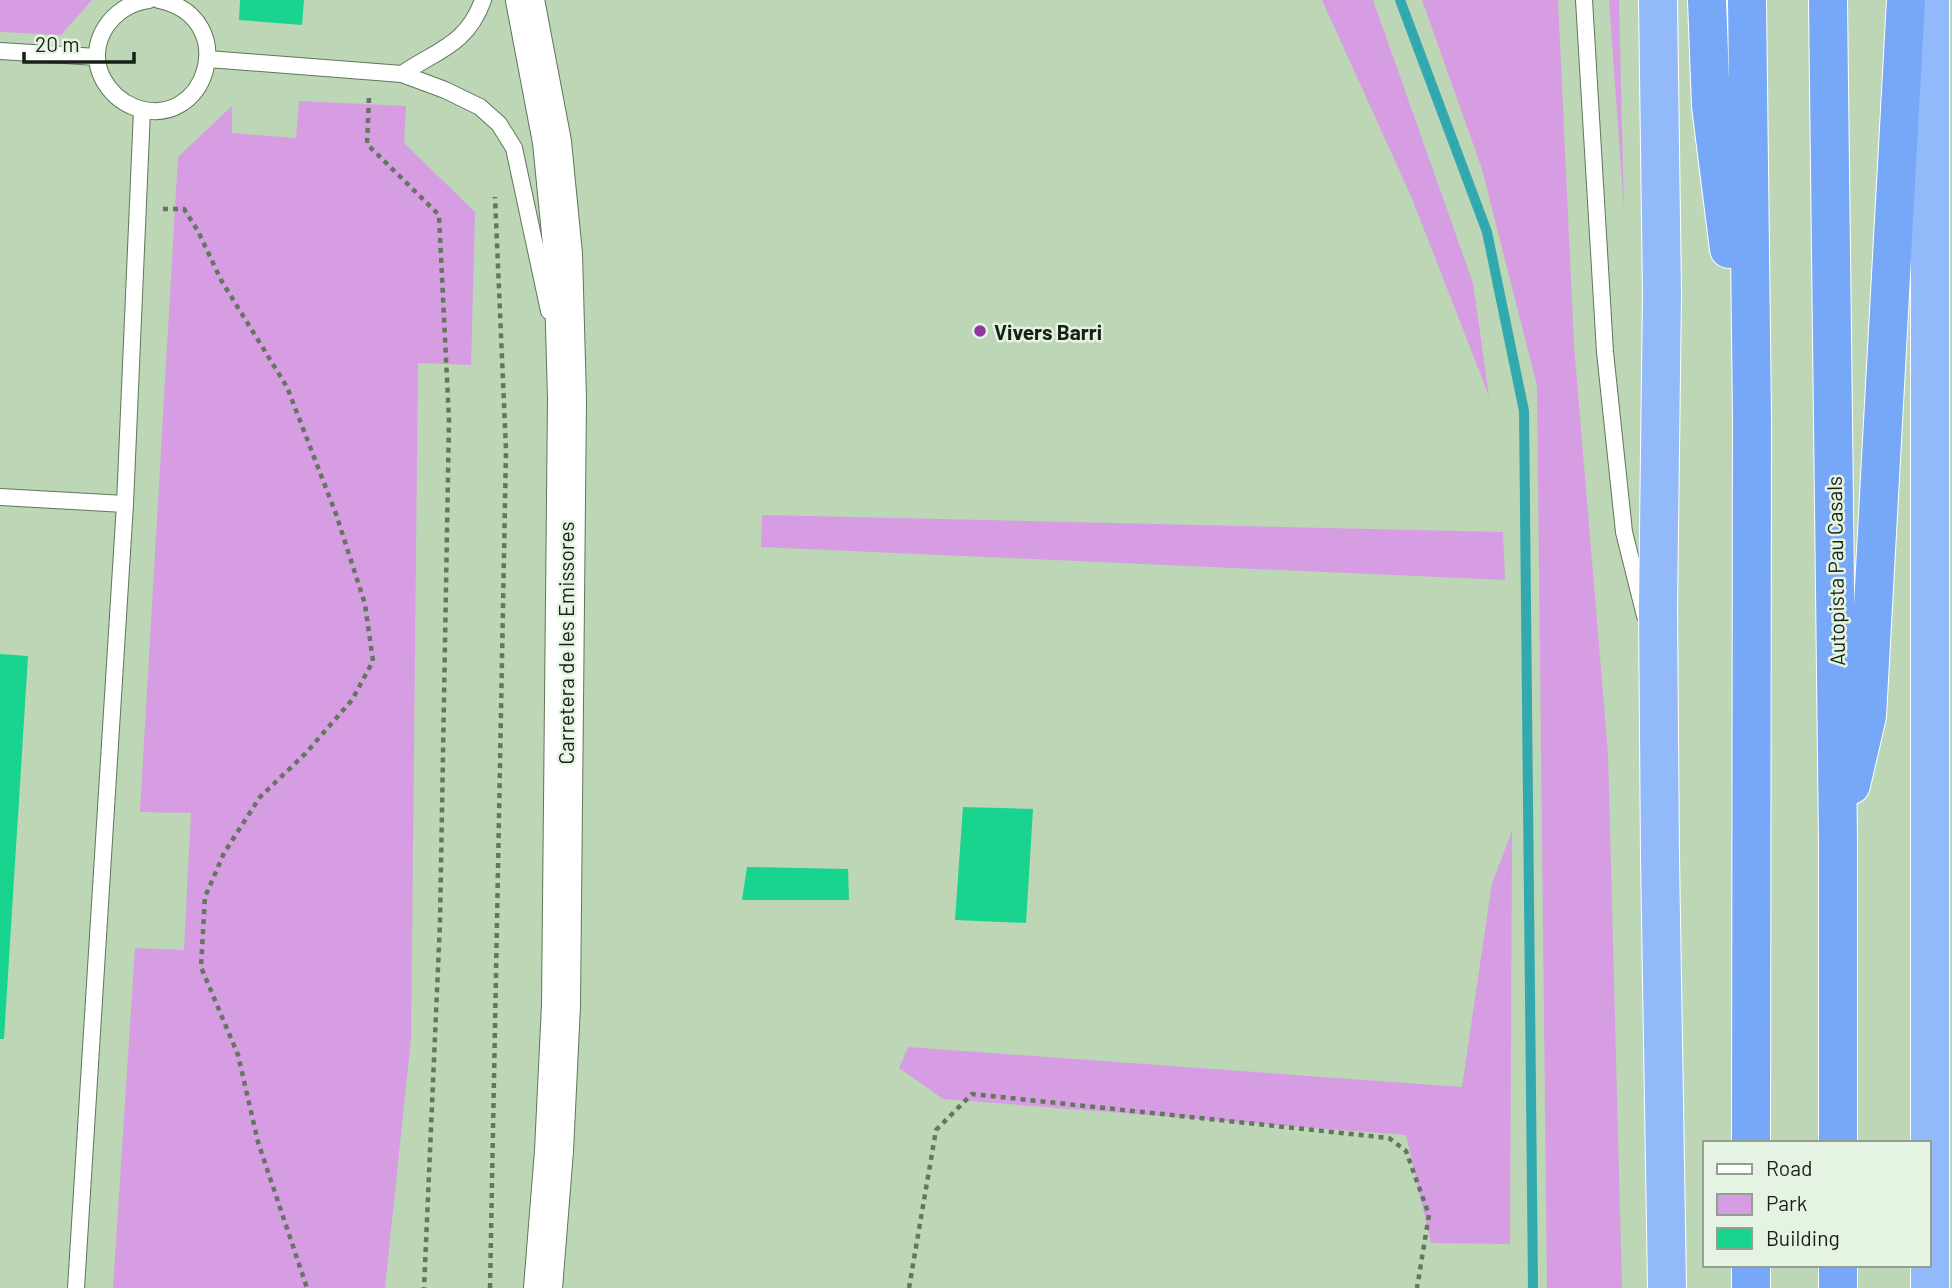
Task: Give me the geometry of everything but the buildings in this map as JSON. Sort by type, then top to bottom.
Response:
[{"type":"highway","points":[[1658,0],[1662,293],[1658,609],[1667,1288]]},
{"type":"highway","points":[[1707,0],[1711,106],[1752,418]]},
{"type":"highway","points":[[1747,0],[1752,418],[1751,1141]]},
{"type":"highway","name":"Autopista Pau Casals","points":[[1828,0],[1838,841],[1838,1141]]},
{"type":"highway","points":[[1838,841],[1867,716],[1906,0]]},
{"type":"highway","points":[[1930,0],[1930,1141]]},
{"type":"highway","points":[[1751,1267],[1751,1288]]},
{"type":"highway","points":[[1838,1267],[1838,1288]]},
{"type":"highway","points":[[1930,1267],[1930,1288]]},
{"type":"street","name":"Carretera de les Emissores","points":[[525,0],[552,142],[563,254],[567,399],[561,1005],[554,1151],[543,1288]]},
{"type":"lane","points":[[149,0],[138,1],[122,9],[109,22],[100,38],[97,57],[101,75],[110,91],[125,103],[142,110],[161,111],[179,105],[194,93],[204,78],[208,59],[207,41],[200,25],[173,3],[159,0]]},
{"type":"lane","points":[[402,74],[448,48],[470,28],[483,0]]},
{"type":"lane","points":[[1584,0],[1605,352],[1624,533],[1641,604],[1660,664]]},
{"type":"lane","points":[[0,51],[97,57]]},
{"type":"lane","points":[[208,59],[402,74],[480,107],[499,124],[514,148],[567,399]]},
{"type":"lane","points":[[76,1288],[125,504],[142,110]]},
{"type":"lane","points":[[0,497],[125,504]]},
{"type":"path","points":[[371,72],[367,144],[439,215],[448,407],[439,922],[424,1288]]},
{"type":"path","points":[[490,1288],[506,450],[495,194]]},
{"type":"path","points":[[138,208],[184,209],[198,231],[221,280],[287,387],[336,514],[365,604],[373,661],[363,680],[352,699],[313,745],[260,797],[224,853],[205,897],[201,967],[237,1055],[258,1142],[307,1288]]},
{"type":"path","points":[[909,1288],[936,1130],[972,1094],[1389,1138],[1406,1151],[1429,1215],[1417,1288]]},
{"type":"green space","points":[[0,0],[92,0],[61,35],[0,32]]},
{"type":"green space","points":[[1322,0],[1373,0],[1473,283],[1489,396],[1411,196]]},
{"type":"green space","points":[[1422,0],[1558,0],[1574,345],[1608,753],[1622,1288],[1547,1288],[1537,386],[1482,169]]},
{"type":"green space","points":[[1609,0],[1619,0],[1624,211]]},
{"type":"green space","points":[[299,101],[406,106],[404,143],[475,212],[471,365],[418,363],[411,1038],[385,1288],[113,1288],[135,948],[184,950],[191,813],[140,812],[178,157],[232,106],[232,133],[296,138]]},
{"type":"green space","points":[[762,515],[1503,532],[1505,580],[761,547]]},
{"type":"green space","points":[[1512,831],[1510,1244],[1431,1243],[1406,1135],[943,1099],[899,1068],[908,1047],[1462,1087],[1492,883]]},
{"type":"waterway","points":[[1400,0],[1487,232],[1524,411],[1533,1288]]},
{"type":"place","name":"Vivers Barri","points":[[980,331]]}]
